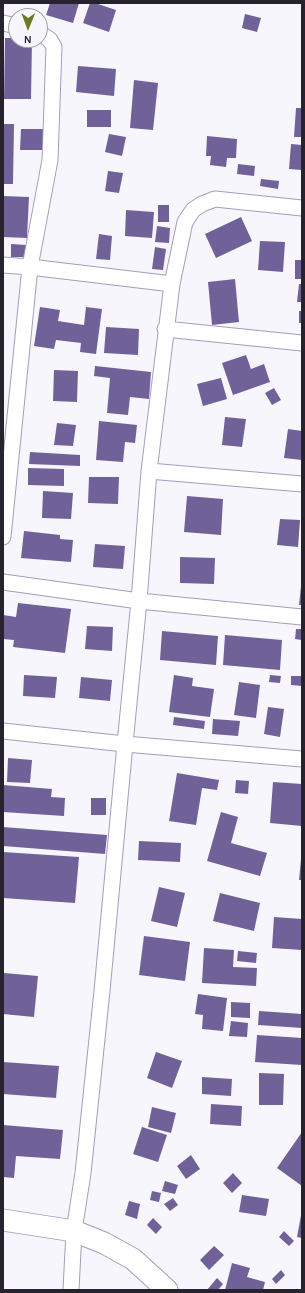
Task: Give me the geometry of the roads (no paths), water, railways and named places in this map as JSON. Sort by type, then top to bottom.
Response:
[{"type":"street","points":[[3,537],[30,266],[50,160],[54,48],[48,39]]},
{"type":"street","points":[[71,1290],[74,1231],[83,1173],[102,999],[125,744],[140,601],[149,471],[165,329],[172,284],[185,222],[193,210],[202,204],[215,199],[302,208]]},
{"type":"street","points":[[3,265],[30,266],[172,284]]},
{"type":"street","points":[[165,329],[302,343]]},
{"type":"street","points":[[149,471],[302,484]]},
{"type":"street","points":[[3,582],[140,601],[302,617]]},
{"type":"street","points":[[3,731],[125,744],[302,759]]},
{"type":"street","points":[[3,1220],[74,1231],[104,1243],[133,1259],[167,1290]]}]
